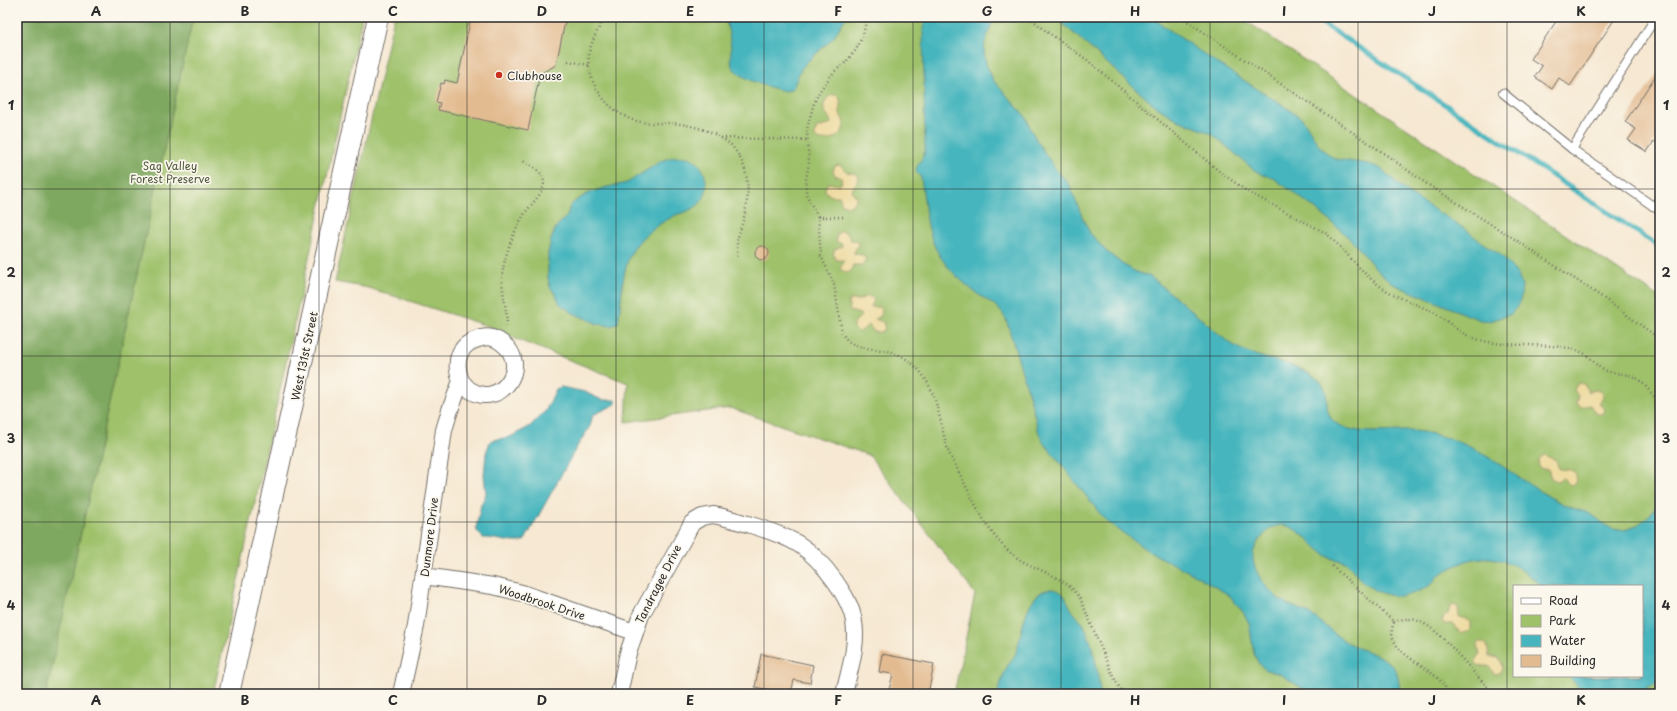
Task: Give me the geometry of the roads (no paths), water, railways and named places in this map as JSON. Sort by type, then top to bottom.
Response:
[{"type":"street","name":"West 131st Street","points":[[229,694],[378,17]]},
{"type":"street","points":[[486,337],[498,340],[507,347],[514,359],[514,370],[510,381],[501,390],[492,394],[482,394],[470,390],[461,382],[457,371],[457,360],[462,350],[472,340],[486,337]]},
{"type":"street","name":"Dunmore Drive","points":[[401,694],[416,626],[444,430],[461,382]]},
{"type":"street","name":"Tandragee Drive","points":[[619,694],[634,632],[641,615],[692,523],[702,517],[713,515],[782,535],[808,550],[828,571],[844,593],[852,610],[854,622],[855,634],[853,652],[844,694]]},
{"type":"street","name":"Woodbrook Drive","points":[[424,576],[493,586],[522,593],[634,632]]},
{"type":"lane","points":[[1572,149],[1656,17]]},
{"type":"lane","points":[[1503,93],[1572,149],[1657,209],[1660,198]]},
{"type":"water","points":[[725,17],[846,17],[833,38],[806,63],[801,69],[793,88],[787,91],[756,83],[735,70],[731,64],[731,43]]},
{"type":"water","points":[[926,17],[994,17],[985,42],[984,52],[986,64],[993,80],[1026,117],[1037,141],[1056,170],[1069,184],[1090,233],[1106,251],[1122,264],[1136,272],[1149,276],[1233,345],[1249,353],[1298,368],[1316,378],[1325,390],[1330,416],[1341,426],[1367,432],[1418,432],[1434,434],[1454,440],[1467,445],[1491,459],[1548,496],[1577,510],[1594,516],[1610,528],[1614,529],[1625,530],[1638,525],[1649,516],[1660,499],[1660,682],[1633,694],[1584,694],[1570,677],[1643,677],[1643,585],[1541,585],[1512,564],[1502,560],[1480,558],[1455,566],[1441,574],[1432,584],[1422,590],[1406,595],[1394,596],[1381,593],[1373,589],[1358,577],[1347,563],[1327,556],[1296,530],[1288,526],[1280,525],[1272,528],[1263,536],[1257,544],[1254,552],[1253,558],[1256,571],[1264,584],[1280,600],[1313,616],[1341,639],[1380,657],[1390,664],[1397,674],[1400,694],[1311,694],[1280,674],[1266,670],[1259,664],[1254,654],[1249,623],[1243,612],[1229,595],[1197,576],[1148,551],[1105,520],[1042,440],[1006,319],[998,308],[965,284],[938,253],[929,230],[921,178],[916,171],[925,149],[923,29]]},
{"type":"water","points":[[1053,17],[1151,17],[1215,62],[1302,118],[1320,147],[1335,159],[1369,164],[1380,168],[1409,194],[1465,229],[1501,255],[1518,275],[1522,286],[1520,303],[1511,314],[1490,321],[1480,320],[1395,285],[1377,270],[1343,232],[1314,208],[1272,177],[1263,175],[1254,170],[1212,134],[1178,120],[1155,106],[1061,22]]},
{"type":"water","points":[[673,157],[689,157],[696,161],[704,172],[706,179],[706,192],[704,198],[698,205],[660,224],[645,235],[637,244],[632,252],[625,271],[618,323],[611,326],[598,324],[573,313],[560,304],[550,287],[548,278],[548,253],[556,227],[567,216],[570,206],[587,194],[603,188],[627,183],[661,161]]},
{"type":"water","points":[[561,387],[585,392],[602,400],[615,400],[616,404],[593,415],[590,426],[525,540],[522,542],[512,542],[483,538],[476,528],[481,505],[486,494],[484,475],[486,453],[490,442],[493,440],[510,437],[529,427],[546,410],[556,389]]},
{"type":"water","points":[[1049,589],[1059,591],[1065,596],[1074,614],[1080,619],[1084,626],[1094,655],[1100,694],[997,694],[1006,668],[1015,655],[1018,647],[1025,617],[1029,607],[1040,593]]},
{"type":"waterway","points":[[1313,17],[1660,247]]},
{"type":"place","name":"Clubhouse","points":[[499,75]]},
{"type":"park label","name":"Sag Valley Forest Preserve","points":[[170,171]]}]
